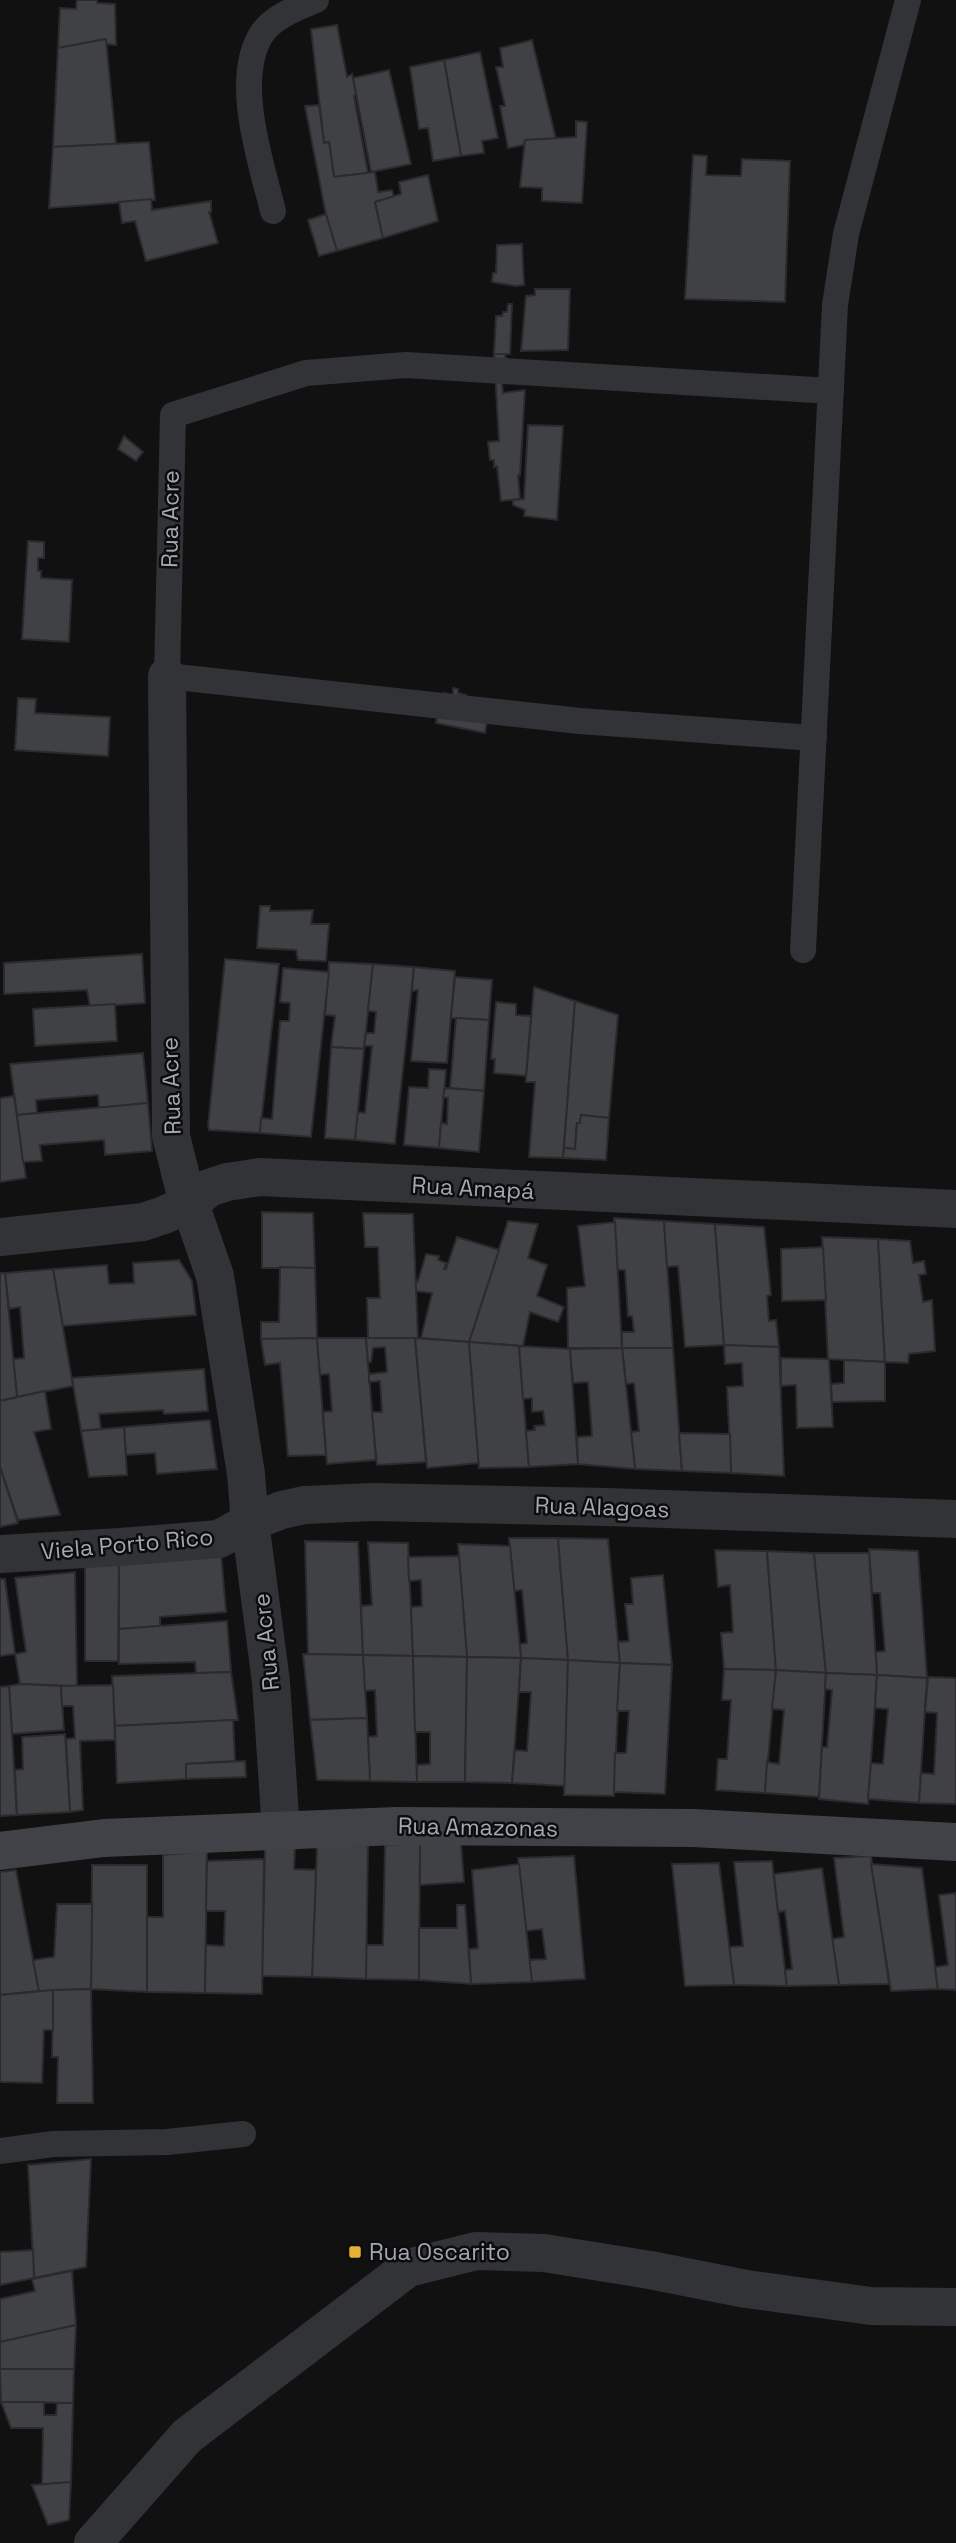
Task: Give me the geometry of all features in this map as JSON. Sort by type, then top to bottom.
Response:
[{"type":"street","name":"Rua Acre","points":[[167,676],[170,1136],[215,1276],[246,1474],[271,1682],[281,1830]]},
{"type":"street","name":"Rua Amapá","points":[[0,1237],[143,1222],[190,1203],[209,1188],[260,1177],[956,1209]]},
{"type":"street","name":"Rua Alagoas","points":[[250,1522],[304,1505],[373,1502],[956,1519]]},
{"type":"street","name":"Viela Porto Rico","points":[[0,1554],[219,1539],[250,1522]]},
{"type":"street","name":"Rua Amazonas","points":[[0,1851],[104,1839],[397,1826],[693,1828],[956,1842]]},
{"type":"street","points":[[93,2543],[187,2436],[408,2268],[476,2251],[544,2253],[746,2289],[872,2306],[956,2307]]},
{"type":"lane","points":[[273,211],[250,110],[250,62],[262,34],[282,15],[316,0]]},
{"type":"lane","points":[[803,950],[835,305],[846,234],[908,0]]},
{"type":"lane","name":"Rua Acre","points":[[167,676],[173,415],[306,373],[406,365],[831,391]]},
{"type":"lane","points":[[167,676],[580,722],[814,738]]},
{"type":"lane","points":[[0,2151],[53,2144],[167,2142],[243,2134]]},
{"type":"building","points":[[77,0],[115,4],[116,45],[106,44],[106,39],[58,48],[60,8],[76,9]]},
{"type":"building","points":[[337,25],[347,77],[352,74],[357,95],[354,96],[368,173],[334,177],[329,142],[324,143],[311,29]]},
{"type":"building","points":[[106,39],[116,144],[53,147],[58,48]]},
{"type":"building","points":[[532,40],[556,139],[525,140],[524,145],[508,148],[500,106],[505,106],[496,67],[503,67],[500,48]]},
{"type":"building","points":[[480,52],[498,138],[482,141],[484,153],[461,156],[444,60]]},
{"type":"building","points":[[444,60],[461,156],[433,161],[428,128],[419,129],[410,67]]},
{"type":"building","points":[[389,70],[411,164],[371,172],[353,78]]},
{"type":"building","points":[[319,105],[324,143],[329,142],[334,177],[375,172],[378,192],[392,190],[394,197],[375,202],[383,238],[337,251],[326,215],[305,106]]},
{"type":"building","points":[[576,121],[587,122],[582,203],[542,201],[542,188],[520,187],[525,140],[576,137]]},
{"type":"building","points":[[149,142],[155,200],[49,208],[53,147]]},
{"type":"building","points":[[693,155],[707,156],[706,175],[741,176],[742,159],[790,161],[785,302],[685,299]]},
{"type":"building","points":[[428,175],[438,221],[383,238],[375,202],[401,194],[399,182]]},
{"type":"building","points":[[151,199],[152,210],[211,201],[209,212],[218,243],[146,261],[135,221],[122,223],[119,202]]},
{"type":"building","points":[[326,214],[337,251],[319,256],[308,220]]},
{"type":"building","points":[[522,244],[524,285],[492,282],[493,273],[496,273],[497,245]]},
{"type":"building","points":[[535,289],[570,289],[568,350],[521,351],[526,296],[535,295]]},
{"type":"building","points":[[508,304],[512,304],[510,354],[494,354],[496,316],[507,312]]},
{"type":"building","points":[[494,354],[505,354],[508,373],[501,374],[503,393],[525,390],[518,475],[520,499],[501,501],[497,466],[494,467],[494,460],[490,460],[488,442],[499,441]]},
{"type":"building","points":[[528,425],[563,426],[557,520],[524,516],[525,510],[513,505],[513,500],[524,499]]},
{"type":"building","points":[[124,436],[143,452],[136,461],[118,449]]},
{"type":"building","points":[[28,541],[44,542],[44,558],[38,558],[41,578],[72,580],[69,642],[22,639]]},
{"type":"building","points":[[453,688],[466,695],[466,699],[491,700],[485,733],[436,723],[443,693],[453,695]]},
{"type":"building","points":[[18,698],[36,699],[35,713],[110,717],[108,756],[15,750]]},
{"type":"building","points":[[260,906],[270,906],[270,911],[313,910],[311,924],[329,924],[326,961],[298,960],[296,950],[257,948]]},
{"type":"building","points":[[142,954],[145,1003],[90,1007],[87,990],[4,994],[4,963]]},
{"type":"building","points":[[225,959],[279,964],[260,1133],[209,1130],[208,1126]]},
{"type":"building","points":[[329,962],[373,964],[364,1049],[331,1047],[335,1016],[325,1015]]},
{"type":"building","points":[[373,964],[414,967],[395,1144],[355,1140],[357,1112],[365,1113],[372,1046],[364,1046],[366,1033],[374,1033],[376,1012],[368,1011]]},
{"type":"building","points":[[414,967],[455,971],[447,1063],[411,1061],[418,990],[412,991]]},
{"type":"building","points":[[283,968],[329,972],[311,1137],[260,1133],[261,1118],[272,1119],[280,1021],[289,1021],[290,1003],[280,1002]]},
{"type":"building","points":[[455,977],[492,980],[489,1020],[451,1018]]},
{"type":"building","points":[[534,987],[575,1001],[563,1158],[529,1157],[535,1082],[526,1082],[526,1076]]},
{"type":"building","points":[[575,1001],[618,1015],[609,1118],[581,1115],[580,1123],[577,1123],[575,1149],[564,1148]]},
{"type":"building","points":[[496,1002],[516,1004],[516,1015],[531,1016],[526,1076],[494,1073],[495,1059],[491,1059]]},
{"type":"building","points":[[115,1004],[117,1041],[35,1046],[33,1009]]},
{"type":"building","points":[[456,1018],[489,1020],[484,1091],[450,1088]]},
{"type":"building","points":[[331,1047],[364,1049],[355,1140],[325,1138]]},
{"type":"building","points":[[143,1053],[148,1103],[99,1108],[98,1095],[36,1100],[37,1113],[17,1115],[10,1064]]},
{"type":"building","points":[[429,1069],[446,1070],[439,1148],[404,1145],[409,1087],[428,1088]]},
{"type":"building","points":[[445,1088],[484,1091],[479,1152],[439,1148],[441,1123],[447,1124],[448,1098],[443,1097]]},
{"type":"building","points":[[14,1096],[26,1178],[0,1182],[0,1098]]},
{"type":"building","points":[[148,1103],[152,1151],[105,1155],[104,1140],[40,1145],[42,1161],[23,1162],[17,1115]]},
{"type":"building","points":[[581,1115],[609,1118],[606,1160],[563,1158],[564,1148],[575,1149],[577,1123],[580,1123]]},
{"type":"building","points":[[262,1212],[313,1213],[315,1268],[262,1268]]},
{"type":"building","points":[[363,1213],[413,1214],[418,1338],[368,1338],[367,1298],[380,1298],[378,1247],[365,1247]]},
{"type":"building","points":[[614,1218],[664,1221],[673,1348],[622,1348],[622,1332],[634,1332],[632,1316],[628,1316],[625,1270],[617,1270]]},
{"type":"building","points":[[508,1221],[538,1224],[528,1258],[547,1265],[537,1296],[564,1307],[558,1322],[530,1312],[523,1346],[469,1342]]},
{"type":"building","points":[[664,1221],[715,1224],[724,1345],[685,1347],[678,1266],[667,1267]]},
{"type":"building","points":[[615,1222],[622,1348],[568,1348],[567,1288],[585,1286],[578,1226]]},
{"type":"building","points":[[715,1224],[764,1227],[771,1295],[767,1296],[769,1321],[776,1320],[779,1347],[724,1345]]},
{"type":"building","points":[[457,1237],[499,1250],[469,1342],[421,1338],[432,1293],[416,1291],[416,1280],[418,1281],[426,1254],[439,1256],[438,1260],[446,1263],[446,1269]]},
{"type":"building","points":[[822,1237],[878,1239],[885,1362],[828,1359]]},
{"type":"building","points":[[878,1239],[910,1241],[913,1263],[924,1261],[926,1274],[919,1275],[923,1302],[932,1300],[935,1351],[909,1354],[908,1363],[885,1362]]},
{"type":"building","points":[[823,1247],[826,1300],[782,1301],[781,1249]]},
{"type":"building","points":[[179,1260],[192,1281],[196,1315],[63,1326],[53,1269],[107,1265],[109,1284],[134,1283],[133,1263]]},
{"type":"building","points":[[280,1267],[315,1268],[317,1338],[261,1339],[261,1322],[279,1322]]},
{"type":"building","points":[[53,1269],[73,1386],[17,1397],[13,1359],[24,1358],[20,1307],[9,1309],[5,1273]]},
{"type":"building","points":[[0,1273],[5,1273],[17,1397],[0,1401]]},
{"type":"building","points":[[317,1338],[326,1455],[288,1456],[280,1363],[265,1365],[261,1339]]},
{"type":"building","points":[[317,1338],[366,1338],[376,1460],[327,1464],[323,1412],[332,1411],[329,1374],[320,1375]]},
{"type":"building","points":[[366,1338],[415,1338],[426,1462],[377,1465],[372,1412],[382,1412],[380,1381],[369,1382],[369,1374],[387,1372],[385,1347],[373,1348],[371,1362],[368,1362]]},
{"type":"building","points":[[415,1338],[469,1342],[479,1463],[427,1468]]},
{"type":"building","points":[[469,1342],[519,1346],[529,1467],[479,1468]]},
{"type":"building","points":[[724,1345],[779,1347],[784,1476],[731,1473],[727,1387],[743,1386],[742,1363],[725,1364]]},
{"type":"building","points":[[519,1346],[570,1349],[578,1464],[529,1467],[526,1431],[535,1430],[534,1426],[545,1425],[543,1411],[532,1412],[532,1398],[523,1399]]},
{"type":"building","points":[[622,1348],[673,1348],[682,1471],[635,1469],[631,1432],[639,1431],[634,1383],[626,1384]]},
{"type":"building","points":[[622,1348],[635,1469],[578,1464],[577,1437],[592,1436],[588,1382],[573,1383],[570,1349]]},
{"type":"building","points":[[781,1358],[829,1359],[833,1427],[797,1428],[796,1385],[781,1386]]},
{"type":"building","points":[[844,1360],[885,1362],[885,1401],[832,1402],[831,1384],[844,1383]]},
{"type":"building","points":[[204,1369],[208,1411],[164,1414],[163,1410],[99,1414],[101,1429],[81,1431],[72,1378]]},
{"type":"building","points":[[45,1391],[51,1429],[34,1432],[60,1515],[18,1520],[0,1467],[0,1401]]},
{"type":"building","points":[[210,1420],[217,1469],[157,1474],[155,1453],[126,1455],[124,1427]]},
{"type":"building","points":[[124,1427],[127,1475],[89,1477],[81,1431]]},
{"type":"building","points":[[679,1433],[730,1434],[731,1473],[682,1471]]},
{"type":"building","points":[[0,1467],[18,1523],[0,1527]]},
{"type":"building","points":[[509,1538],[558,1538],[568,1660],[521,1658],[520,1644],[527,1643],[522,1590],[514,1591]]},
{"type":"building","points":[[558,1538],[608,1539],[620,1663],[568,1660]]},
{"type":"building","points":[[305,1541],[358,1542],[363,1655],[308,1654]]},
{"type":"building","points":[[368,1542],[408,1543],[413,1656],[363,1655],[361,1606],[372,1605]]},
{"type":"building","points":[[458,1544],[510,1546],[521,1658],[467,1657]]},
{"type":"building","points":[[869,1549],[918,1551],[927,1678],[877,1675],[876,1652],[885,1651],[880,1593],[872,1593]]},
{"type":"building","points":[[715,1550],[767,1551],[776,1670],[724,1669],[721,1633],[733,1632],[730,1585],[718,1587]]},
{"type":"building","points":[[767,1551],[814,1553],[826,1673],[776,1670]]},
{"type":"building","points":[[221,1552],[226,1612],[160,1617],[160,1626],[119,1629],[119,1562]]},
{"type":"building","points":[[814,1553],[869,1553],[877,1675],[826,1673]]},
{"type":"building","points":[[459,1556],[467,1657],[413,1656],[411,1607],[422,1606],[421,1580],[409,1581],[408,1557]]},
{"type":"building","points":[[119,1562],[118,1661],[85,1661],[85,1564]]},
{"type":"building","points":[[75,1572],[77,1686],[20,1684],[15,1654],[26,1652],[15,1578]]},
{"type":"building","points":[[663,1575],[672,1665],[620,1663],[618,1642],[629,1641],[625,1604],[633,1604],[631,1578]]},
{"type":"building","points":[[0,1579],[5,1579],[15,1654],[0,1656]]},
{"type":"building","points":[[227,1621],[231,1672],[196,1673],[195,1662],[119,1664],[119,1629]]},
{"type":"building","points":[[303,1654],[363,1655],[367,1718],[310,1720]]},
{"type":"building","points":[[363,1655],[413,1656],[417,1782],[370,1781],[368,1737],[377,1736],[375,1690],[365,1691]]},
{"type":"building","points":[[413,1656],[467,1657],[465,1782],[417,1782],[417,1765],[430,1764],[430,1732],[415,1732]]},
{"type":"building","points":[[467,1657],[521,1658],[512,1783],[465,1782]]},
{"type":"building","points":[[521,1658],[568,1660],[565,1786],[512,1783],[515,1750],[527,1751],[531,1692],[519,1692]]},
{"type":"building","points":[[568,1660],[620,1663],[614,1796],[564,1795]]},
{"type":"building","points":[[620,1663],[672,1665],[665,1794],[614,1792],[615,1753],[626,1753],[629,1711],[617,1711]]},
{"type":"building","points":[[724,1669],[776,1670],[765,1793],[716,1790],[718,1759],[727,1759],[731,1700],[722,1700]]},
{"type":"building","points":[[776,1670],[826,1673],[819,1797],[765,1793],[767,1762],[779,1764],[784,1710],[772,1709]]},
{"type":"building","points":[[231,1672],[238,1720],[115,1726],[112,1676]]},
{"type":"building","points":[[826,1673],[877,1675],[868,1804],[819,1799],[822,1747],[827,1747],[832,1690],[825,1689]]},
{"type":"building","points":[[877,1675],[927,1678],[919,1803],[868,1799],[871,1763],[883,1764],[888,1709],[875,1708]]},
{"type":"building","points":[[928,1677],[956,1678],[956,1804],[919,1803],[921,1773],[934,1774],[937,1713],[925,1712]]},
{"type":"building","points":[[113,1685],[115,1740],[80,1741],[83,1810],[70,1812],[66,1739],[75,1738],[73,1706],[62,1706],[61,1686]]},
{"type":"building","points":[[9,1686],[61,1686],[64,1730],[12,1734]]},
{"type":"building","points":[[9,1686],[17,1815],[0,1816],[0,1687]]},
{"type":"building","points":[[367,1718],[370,1781],[317,1780],[310,1720]]},
{"type":"building","points":[[233,1720],[235,1761],[186,1764],[186,1779],[117,1783],[115,1726]]},
{"type":"building","points":[[65,1734],[70,1812],[17,1815],[15,1770],[23,1769],[22,1737]]},
{"type":"building","points":[[245,1761],[246,1777],[186,1779],[186,1764]]},
{"type":"building","points":[[420,1843],[419,1980],[366,1979],[366,1945],[383,1945],[385,1845]]},
{"type":"building","points":[[420,1843],[461,1843],[464,1882],[420,1885]]},
{"type":"building","points":[[368,1845],[366,1979],[312,1977],[317,1846]]},
{"type":"building","points":[[295,1847],[294,1869],[316,1870],[312,1977],[262,1976],[265,1849]]},
{"type":"building","points":[[207,1851],[205,1993],[147,1992],[147,1917],[163,1917],[163,1855]]},
{"type":"building","points":[[574,1856],[585,1979],[532,1982],[529,1960],[546,1959],[542,1929],[525,1931],[518,1858]]},
{"type":"building","points":[[871,1856],[889,1984],[839,1985],[832,1939],[844,1937],[834,1858]]},
{"type":"building","points":[[264,1859],[262,1994],[205,1993],[206,1945],[224,1946],[225,1911],[206,1911],[207,1861]]},
{"type":"building","points":[[772,1861],[787,1986],[734,1985],[729,1947],[743,1946],[734,1862]]},
{"type":"building","points":[[719,1863],[734,1985],[685,1986],[672,1864]]},
{"type":"building","points":[[519,1864],[532,1982],[471,1984],[469,1949],[478,1948],[472,1870]]},
{"type":"building","points":[[871,1864],[922,1868],[938,1989],[891,1991]]},
{"type":"building","points":[[92,1865],[147,1865],[147,1992],[91,1989]]},
{"type":"building","points":[[822,1868],[839,1985],[787,1986],[785,1970],[792,1969],[785,1911],[778,1912],[774,1874]]},
{"type":"building","points":[[16,1870],[39,1991],[0,1995],[0,1872]]},
{"type":"building","points":[[956,1893],[956,1990],[938,1989],[935,1967],[948,1965],[939,1895]]},
{"type":"building","points":[[57,1904],[92,1904],[91,1989],[39,1991],[33,1960],[54,1957]]},
{"type":"building","points":[[457,1905],[465,1905],[471,1984],[419,1980],[419,1928],[457,1928]]},
{"type":"building","points":[[91,1989],[93,2103],[57,2103],[58,2057],[52,2057],[53,1990]]},
{"type":"building","points":[[53,1990],[53,2030],[44,2030],[42,2083],[0,2082],[0,1995]]},
{"type":"building","points":[[91,2159],[86,2267],[34,2278],[28,2165]]},
{"type":"building","points":[[33,2250],[34,2278],[0,2285],[0,2252]]},
{"type":"building","points":[[72,2271],[76,2325],[0,2342],[0,2299],[35,2291],[32,2279]]},
{"type":"building","points":[[76,2325],[74,2369],[0,2369],[0,2342]]},
{"type":"building","points":[[0,2369],[74,2369],[73,2403],[1,2402]]},
{"type":"building","points":[[1,2402],[44,2402],[44,2415],[56,2415],[57,2403],[73,2403],[71,2482],[42,2485],[43,2428],[11,2428]]},
{"type":"building","points":[[71,2482],[69,2520],[48,2525],[32,2485]]},
{"type":"place","name":"Rua Oscarito","points":[[355,2252]]}]
